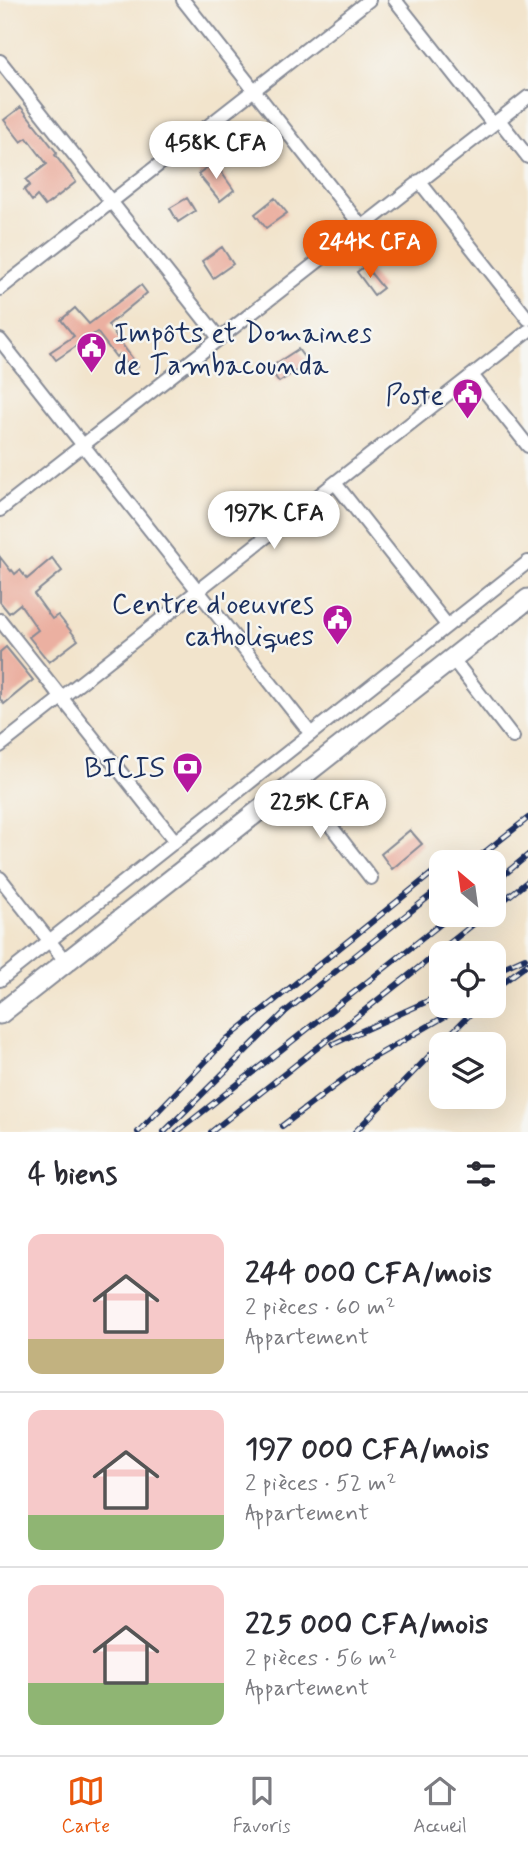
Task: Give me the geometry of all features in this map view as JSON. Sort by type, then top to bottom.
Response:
[{"type":"highway","points":[[0,1014],[528,599]]},
{"type":"street","points":[[183,0],[362,227]]},
{"type":"street","points":[[0,289],[369,0]]},
{"type":"street","points":[[395,0],[528,157]]},
{"type":"street","points":[[0,61],[219,338]]},
{"type":"street","points":[[0,510],[528,97]]},
{"type":"street","points":[[419,181],[528,319]]},
{"type":"street","points":[[0,746],[528,331]]},
{"type":"street","points":[[0,340],[311,734]]},
{"type":"street","points":[[472,375],[528,446]]},
{"type":"street","points":[[335,483],[447,625]]},
{"type":"street","points":[[0,979],[528,562]]},
{"type":"street","points":[[0,620],[175,841]]},
{"type":"street","points":[[452,658],[513,737]]},
{"type":"street","points":[[296,781],[370,878]]},
{"type":"street","points":[[0,878],[66,962]]},
{"type":"building","points":[[21,107],[76,182],[45,206],[37,196],[32,201],[24,190],[30,185],[26,180],[47,164],[27,138],[21,142],[4,120]]},
{"type":"building","points":[[214,162],[234,190],[220,201],[198,174]]},
{"type":"building","points":[[187,198],[195,211],[178,222],[170,208]]},
{"type":"building","points":[[275,198],[287,213],[266,228],[255,214]]},
{"type":"building","points":[[222,247],[233,264],[213,278],[202,261]]},
{"type":"building","points":[[365,266],[383,288],[374,295],[357,272]]},
{"type":"building","points":[[141,285],[147,293],[108,325],[138,366],[131,371],[119,354],[116,357],[97,332],[56,360],[50,352],[74,336],[61,320],[75,308],[89,324]]},
{"type":"building","points":[[298,349],[308,363],[279,382],[269,368]]},
{"type":"building","points":[[0,557],[11,571],[15,574],[20,570],[27,579],[52,558],[62,571],[34,594],[52,619],[58,615],[78,640],[49,662],[29,637],[38,630],[20,604],[9,613],[0,602]]},
{"type":"building","points":[[6,647],[33,680],[4,704],[0,699],[0,652]]},
{"type":"building","points":[[410,830],[422,844],[392,869],[381,854]]},
{"type":"railway","points":[[487,850],[528,818]]},
{"type":"railway","points":[[506,873],[528,855]]},
{"type":"railway","points":[[138,1132],[228,1038],[429,876]]},
{"type":"railway","points":[[506,898],[528,881]]},
{"type":"railway","points":[[164,1132],[285,1012],[429,897]]},
{"type":"railway","points":[[177,1132],[436,928]]},
{"type":"railway","points":[[211,1132],[469,928]]},
{"type":"railway","points":[[506,967],[525,958]]},
{"type":"railway","points":[[506,980],[528,964]]},
{"type":"railway","points":[[333,1044],[429,1000]]},
{"type":"railway","points":[[282,1126],[366,1062],[442,1018]]},
{"type":"railway","points":[[355,1132],[466,1018]]},
{"type":"place","name":"Impôts et Domaines de Tambacounda","points":[[91,375]]},
{"type":"place","name":"Poste","points":[[467,421]]},
{"type":"place","name":"Centre d'oeuvres catholiques","points":[[337,646]]},
{"type":"place","name":"BICIS","points":[[188,794]]}]
